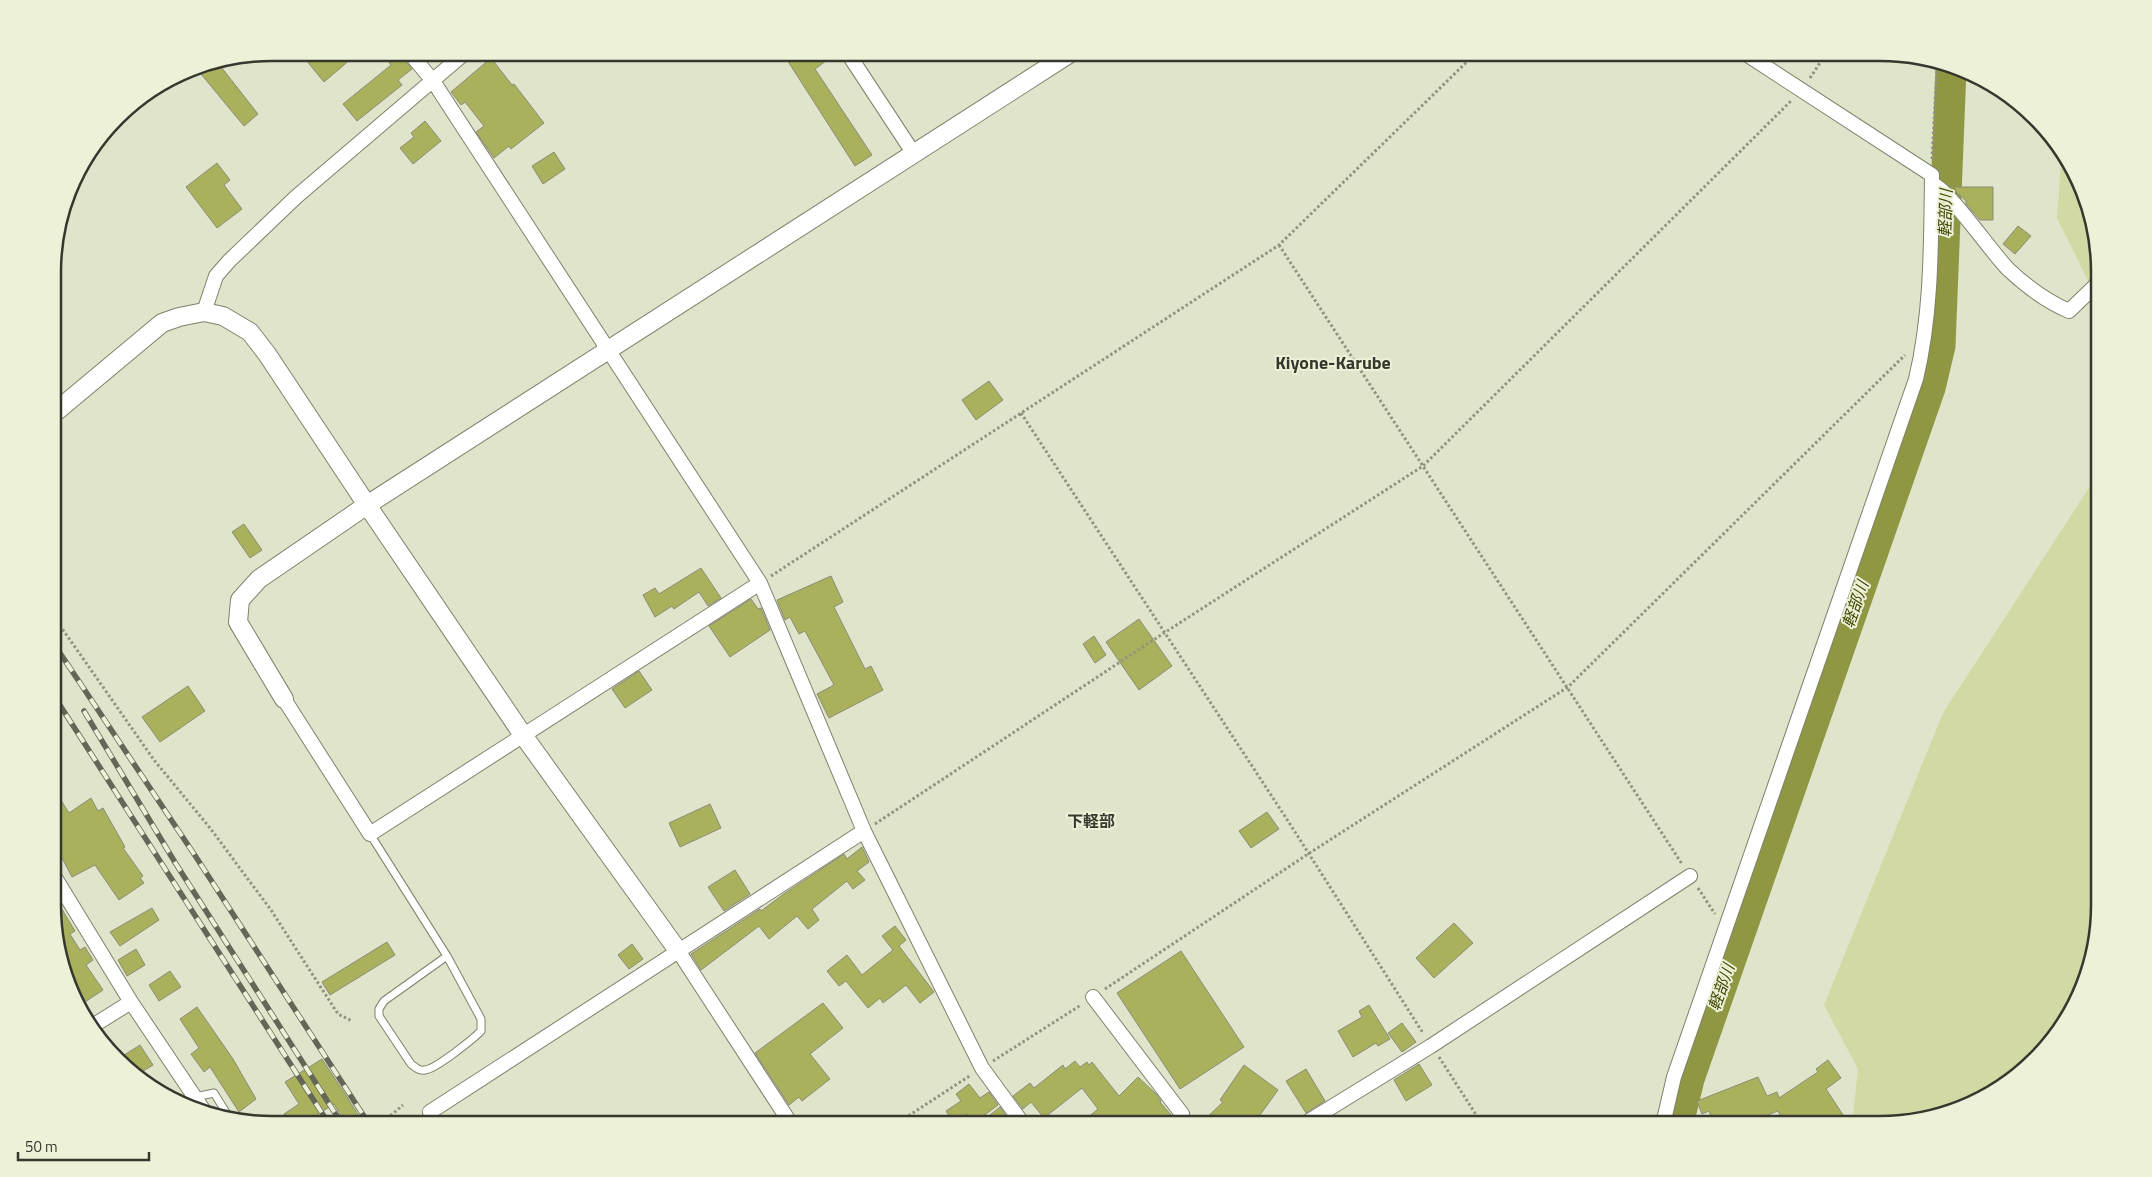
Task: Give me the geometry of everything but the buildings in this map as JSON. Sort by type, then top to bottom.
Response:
[{"type":"street","points":[[416,61],[433,81],[760,583],[864,831],[982,1068],[1016,1116]]},
{"type":"street","points":[[204,312],[216,276],[229,261],[296,198],[456,61]]},
{"type":"street","points":[[853,61],[914,154]]},
{"type":"street","points":[[760,583],[370,834],[284,699],[238,622],[240,600],[259,579],[367,505],[1058,61]]},
{"type":"street","points":[[1757,61],[1803,90],[1933,181],[2009,270],[2053,304],[2070,311],[2091,290]]},
{"type":"street","points":[[1665,1116],[1674,1077],[1916,379],[1925,339],[1932,240],[1933,181]]},
{"type":"street","points":[[61,407],[162,323],[179,316],[204,312],[223,316],[250,332],[524,735],[679,952],[786,1116]]},
{"type":"street","points":[[432,1116],[430,1112],[864,831]]},
{"type":"street","points":[[1317,1116],[1431,1046],[1690,876]]},
{"type":"street","points":[[61,887],[131,1002],[198,1103]]},
{"type":"street","points":[[1093,997],[1182,1114],[1181,1116]]},
{"type":"street","points":[[98,1023],[131,1002]]},
{"type":"lane","points":[[370,834],[447,956],[482,1019],[481,1031],[472,1040],[427,1070],[418,1070],[411,1064],[379,1016],[378,1009],[384,1001],[447,956]]},
{"type":"lane","points":[[198,1103],[214,1093],[225,1111]]},
{"type":"path","points":[[760,583],[1279,245],[1468,61]]},
{"type":"path","points":[[864,831],[1164,633],[1424,466],[1803,90],[1821,61]]},
{"type":"path","points":[[1933,181],[1937,69]]},
{"type":"path","points":[[1279,245],[1725,929]]},
{"type":"path","points":[[908,1116],[1568,686],[1913,347],[1925,339]]},
{"type":"path","points":[[1021,413],[1477,1116]]},
{"type":"path","points":[[61,627],[154,760],[210,828],[271,910],[338,1014],[352,1021]]},
{"type":"path","points":[[390,1116],[403,1104]]},
{"type":"green space","points":[[2061,165],[2075,191],[2084,218],[2089,245],[2091,287],[2057,218]]},
{"type":"green space","points":[[2091,485],[2091,905],[2087,946],[2080,973],[2069,998],[2047,1033],[2029,1054],[1997,1080],[1961,1100],[1934,1109],[1907,1114],[1853,1116],[1858,1069],[1824,1005],[1943,713]]},
{"type":"waterway","name":"軽部川","points":[[1680,1116],[1689,1079],[1930,388],[1940,346],[1951,73]]},
{"type":"railway","points":[[61,654],[196,857],[364,1116]]},
{"type":"railway","points":[[61,707],[324,1116]]},
{"type":"railway","points":[[84,711],[176,864],[337,1116]]},
{"type":"district","name":"Kiyone-Karube","points":[[1333,363]]},
{"type":"district","name":"下軽部","points":[[1091,821]]}]
